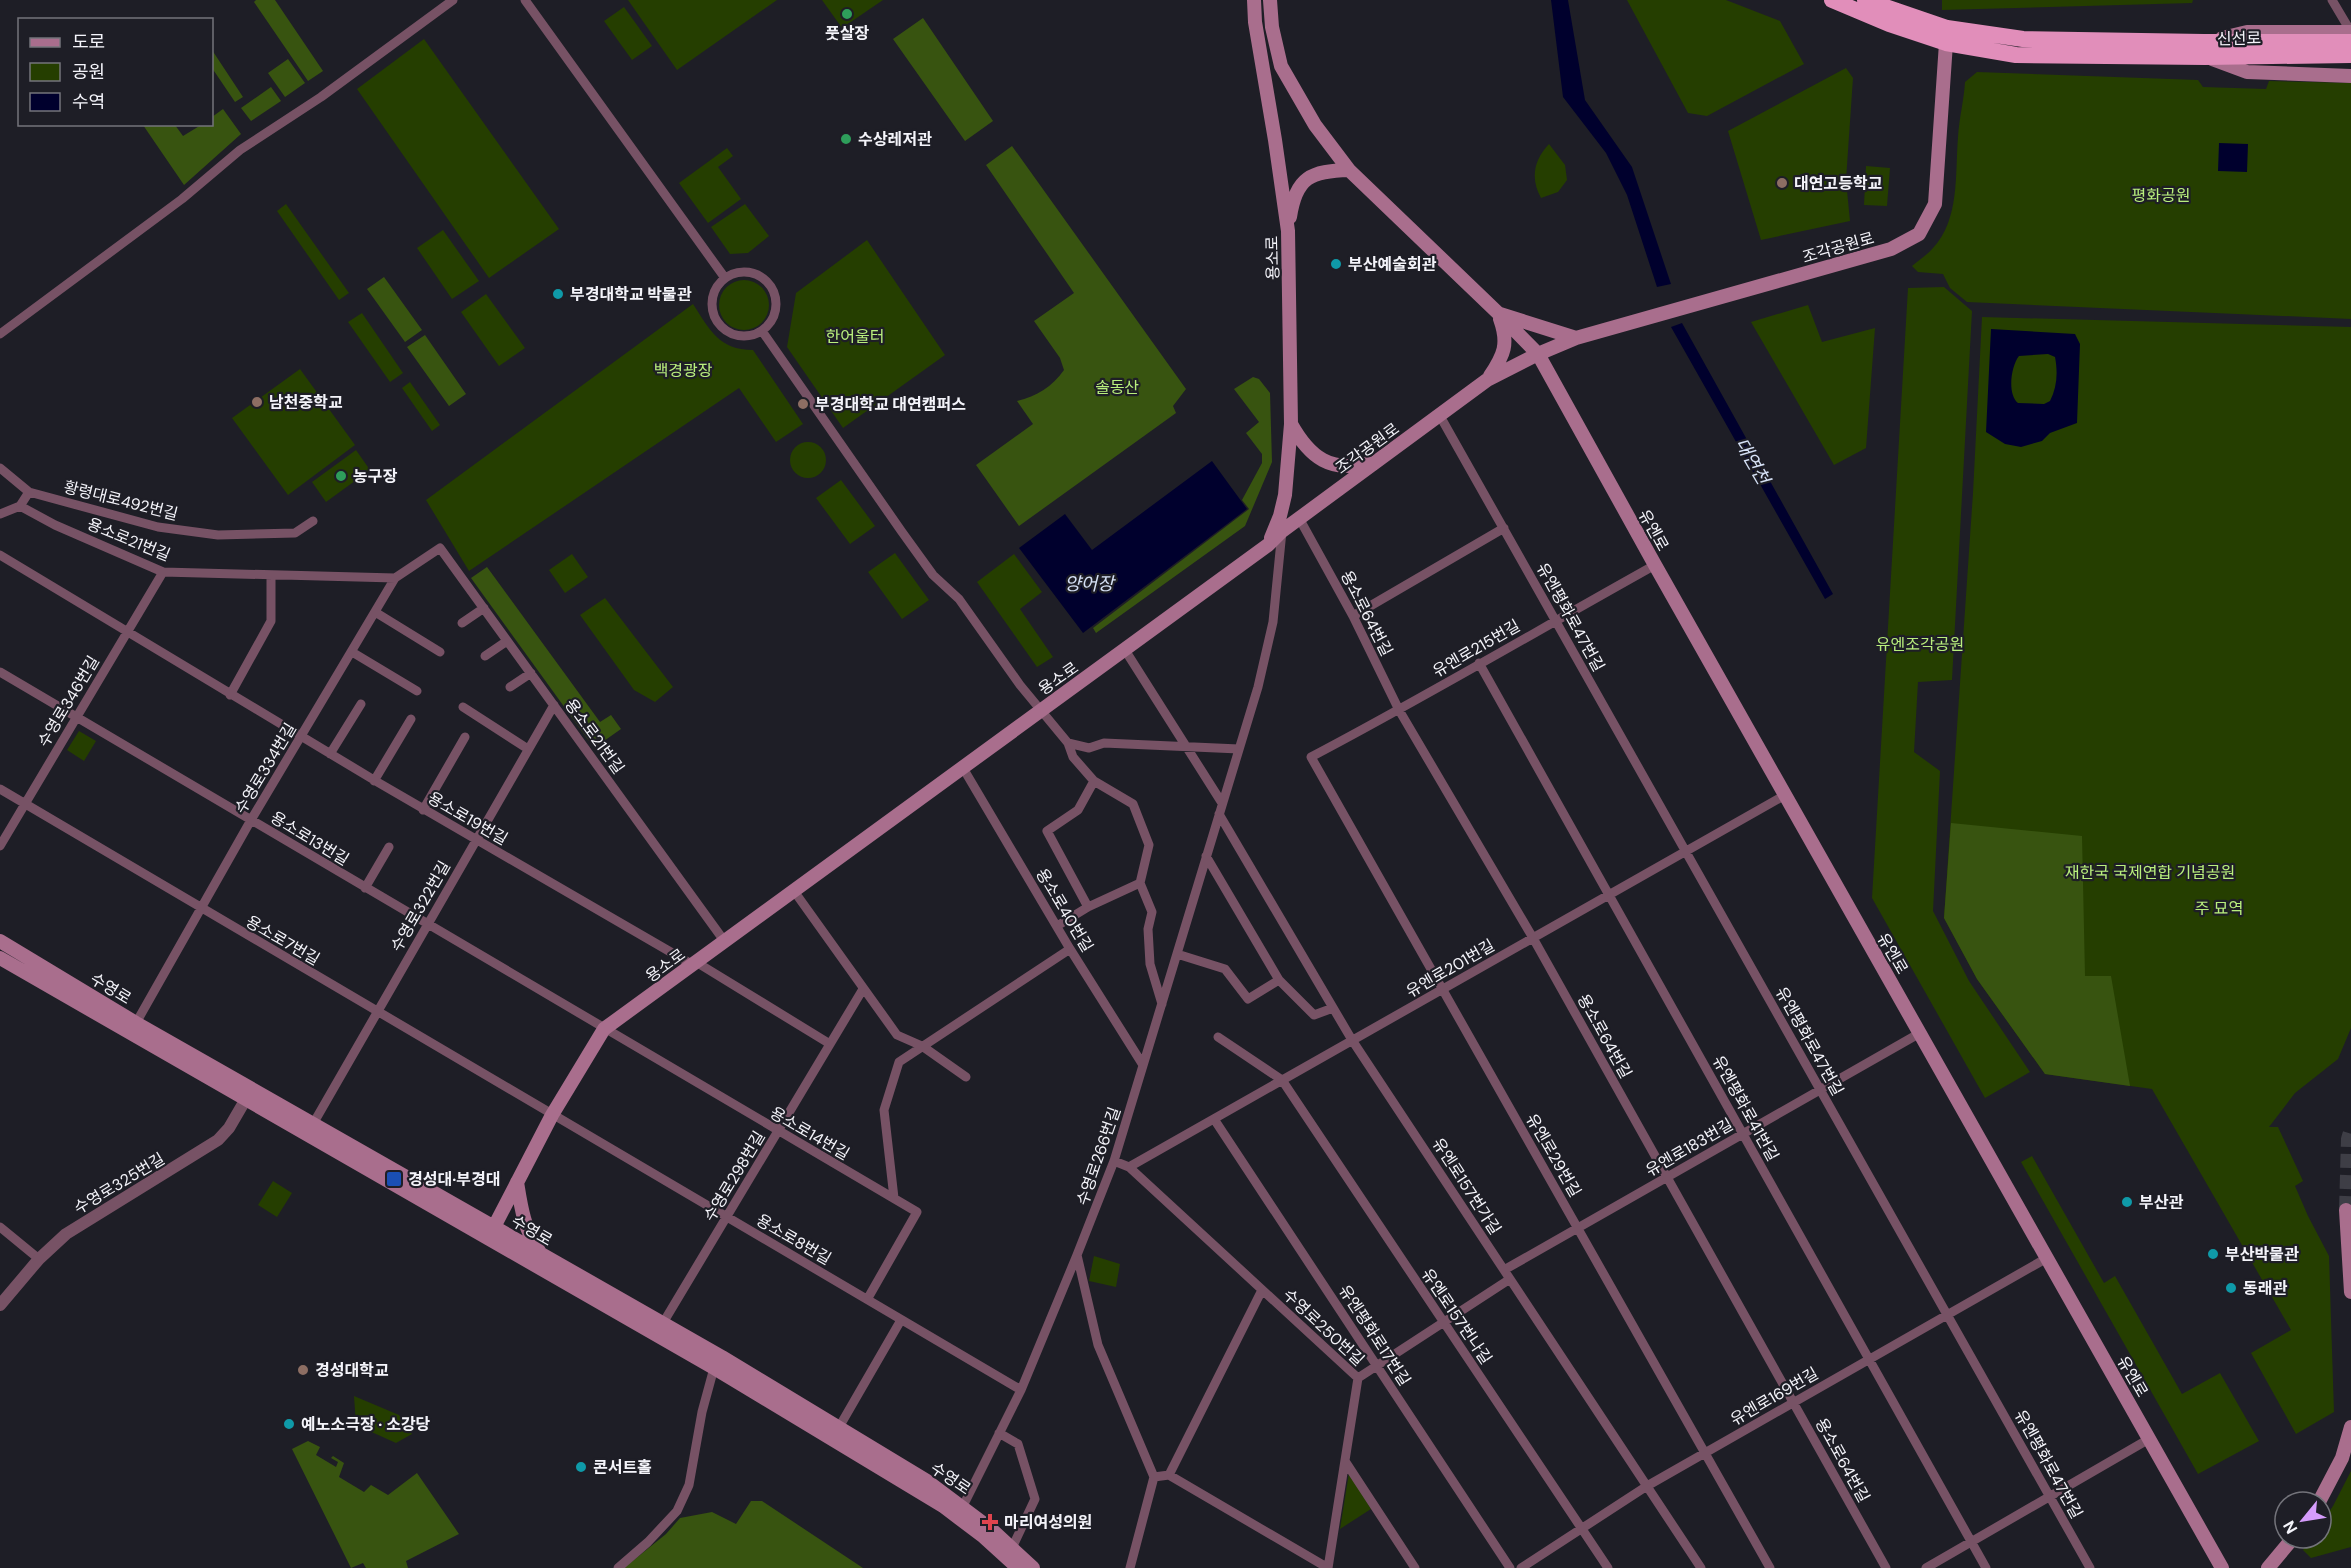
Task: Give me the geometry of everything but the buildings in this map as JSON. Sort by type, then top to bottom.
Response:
[{"type":"highway","points":[[1832,0],[1889,24],[1946,43],[2016,55],[2204,50],[2351,42]]},
{"type":"highway","points":[[1864,0],[1947,28],[2023,39],[2204,50]]},
{"type":"highway","name":"신선로","points":[[2204,50],[2351,55]]},
{"type":"main road","name":"용소로","points":[[494,1227],[552,1115],[604,1029],[1268,545],[1280,516],[1285,495],[1292,424],[1288,231],[1255,22],[1254,0]]},
{"type":"main road","points":[[1270,0],[1272,27],[1281,66],[1315,125],[1349,170],[1498,313],[1576,338]]},
{"type":"main road","points":[[2204,50],[2247,32],[2351,32]]},
{"type":"main road","name":"조각공원로","points":[[1268,545],[1281,531],[1487,380],[1538,354],[1576,338],[1658,313],[1892,249],[1919,234],[1935,204],[1946,43]]},
{"type":"main road","name":"신선로","points":[[2204,50],[2247,72],[2351,76]]},
{"type":"main road","points":[[1288,231],[1292,201],[1302,182],[1323,171],[1349,170]]},
{"type":"main road","points":[[1487,380],[1499,362],[1504,349],[1506,335],[1498,313]]},
{"type":"main road","name":"유엔로","points":[[1498,313],[1538,354],[2222,1568]]},
{"type":"main road","points":[[1292,424],[1303,445],[1320,458],[1335,465],[1352,467],[1378,460]]},
{"type":"main road","name":"수영로","points":[[1,943],[942,1506],[1018,1568]]},
{"type":"main road","name":"수영로","points":[[0,958],[137,1038],[312,1124],[722,1357],[927,1481],[963,1506],[1033,1568]]},
{"type":"main road","points":[[517,1182],[525,1225],[530,1238],[542,1255]]},
{"type":"main road","points":[[2346,1210],[2351,1292]]},
{"type":"main road","points":[[2325,1490],[2342,1458],[2351,1427]]},
{"type":"main road","points":[[2268,1568],[2283,1550]]},
{"type":"street","points":[[0,334],[182,199],[240,150],[321,97],[453,0]]},
{"type":"street","points":[[525,0],[725,278]]},
{"type":"street","points":[[2332,0],[2351,32]]},
{"type":"street","points":[[749,272],[757,275],[770,286],[775,298],[775,311],[771,322],[762,331],[740,336],[726,332],[716,321],[711,302],[713,293],[725,278],[732,274],[749,272]]},
{"type":"street","points":[[762,331],[933,575],[958,599],[1020,685],[1068,743],[1073,757],[1094,781],[1133,804],[1149,845],[1140,883],[1152,912],[1148,928],[1150,964],[1162,1004]]},
{"type":"street","name":"유엔평화로47번길","points":[[1440,416],[2090,1568]]},
{"type":"street","name":"황령대로492번길","points":[[0,468],[29,492],[158,527],[218,535],[295,533],[313,520]]},
{"type":"street","points":[[0,514],[20,506],[29,492]]},
{"type":"street","name":"용소로21번길","points":[[20,506],[55,525],[163,572],[395,578]]},
{"type":"street","name":"용소로64번길","points":[[1299,518],[1353,616],[1399,710],[1533,938],[1886,1568]]},
{"type":"street","points":[[1353,616],[1504,528]]},
{"type":"street","name":"수영로266번길","points":[[1077,1255],[1114,1161],[1258,687],[1273,622],[1281,531]]},
{"type":"street","name":"용소로21번길","points":[[440,548],[725,942]]},
{"type":"street","name":"수영로334번길","points":[[136,1023],[251,820],[395,578],[440,548]]},
{"type":"street","name":"용소로19번길","points":[[0,555],[423,810],[694,964]]},
{"type":"street","name":"유엔로215번길","points":[[1311,757],[1399,710],[1655,565]]},
{"type":"street","name":"수영로346번길","points":[[0,846],[163,572]]},
{"type":"street","points":[[230,695],[271,621],[271,575]]},
{"type":"street","points":[[462,624],[484,608]]},
{"type":"street","points":[[375,612],[440,652]]},
{"type":"street","points":[[485,656],[507,641]]},
{"type":"street","points":[[1125,650],[1222,803]]},
{"type":"street","points":[[352,652],[417,691]]},
{"type":"street","name":"유엔평화로41번길","points":[[1479,663],[1986,1568]]},
{"type":"street","name":"용소로13번길","points":[[0,672],[604,1029]]},
{"type":"street","points":[[510,687],[531,673]]},
{"type":"street","points":[[330,754],[361,704]]},
{"type":"street","name":"수영로322번길","points":[[312,1124],[554,705]]},
{"type":"street","points":[[463,707],[528,748]]},
{"type":"street","points":[[374,781],[411,719]]},
{"type":"street","points":[[423,810],[465,737]]},
{"type":"street","points":[[1068,743],[1089,748],[1104,743],[1239,749]]},
{"type":"street","name":"유엔로29번길","points":[[1311,757],[1770,1568]]},
{"type":"street","name":"용소로40번길","points":[[963,768],[1070,949],[1143,1065]]},
{"type":"street","points":[[1088,908],[1047,831],[1078,810],[1094,781]]},
{"type":"street","name":"용소로7번길","points":[[0,789],[552,1115]]},
{"type":"street","name":"유엔로201번길","points":[[1129,1167],[1785,795]]},
{"type":"street","name":"유엔로157번가길","points":[[1219,814],[1353,1040],[1701,1568]]},
{"type":"street","points":[[364,888],[388,847]]},
{"type":"street","points":[[1206,856],[1279,980],[1314,1016],[1333,1008]]},
{"type":"street","points":[[1057,926],[1140,883]]},
{"type":"street","points":[[794,891],[897,1035],[922,1046],[966,1077]]},
{"type":"street","points":[[894,1198],[884,1110],[899,1062],[1070,949]]},
{"type":"street","points":[[1177,954],[1225,969],[1248,999],[1279,980]]},
{"type":"street","points":[[694,964],[830,1044]]},
{"type":"street","name":"수영로298번길","points":[[663,1323],[863,988]]},
{"type":"street","name":"용소로14번길","points":[[604,1029],[916,1212],[868,1298]]},
{"type":"street","name":"유엔로183번길","points":[[1504,1270],[1920,1033]]},
{"type":"street","points":[[1218,1037],[1282,1080]]},
{"type":"street","name":"유엔로157번나길","points":[[1282,1080],[1608,1568]]},
{"type":"street","name":"수영로325번길","points":[[0,1305],[39,1258],[66,1234],[218,1140],[250,1094]]},
{"type":"street","name":"용소로8번길","points":[[552,1115],[726,1218],[868,1298],[1020,1390]]},
{"type":"street","name":"유엔평화로17번길","points":[[1214,1119],[1510,1568]]},
{"type":"street","points":[[1114,1161],[1129,1167]]},
{"type":"street","name":"수영로250번길","points":[[1129,1167],[1358,1378],[1328,1568]]},
{"type":"street","points":[[0,1227],[39,1258]]},
{"type":"street","points":[[963,1506],[1020,1390],[1077,1255]]},
{"type":"street","points":[[1077,1255],[1098,1346],[1154,1477],[1130,1568]]},
{"type":"street","name":"유엔로169번길","points":[[1521,1568],[1647,1486],[2047,1258]]},
{"type":"street","points":[[1358,1378],[1510,1279]]},
{"type":"street","points":[[1169,1475],[1262,1290]]},
{"type":"street","points":[[838,1429],[902,1320]]},
{"type":"street","points":[[618,1568],[648,1542],[677,1511],[689,1485],[698,1445],[702,1412],[714,1368]]},
{"type":"street","points":[[999,1433],[1018,1444],[1035,1499],[1012,1548]]},
{"type":"street","points":[[1926,1568],[2149,1439]]},
{"type":"street","points":[[1345,1461],[1415,1568]]},
{"type":"street","points":[[1154,1477],[1169,1475],[1328,1568]]},
{"type":"green space","points":[[256,0],[275,0],[323,71],[308,81],[254,2]]},
{"type":"green space","points":[[628,0],[777,0],[677,70]]},
{"type":"green space","name":"풋살장","points":[[822,0],[883,0],[842,28]]},
{"type":"green space","points":[[1627,0],[1726,0],[1780,21],[1804,64],[1707,116],[1688,113]]},
{"type":"green space","points":[[1942,0],[2193,0],[2192,3],[1942,10]]},
{"type":"green space","points":[[624,7],[652,46],[632,60],[604,21]]},
{"type":"green space","points":[[923,18],[993,121],[965,141],[893,39]]},
{"type":"green space","points":[[424,39],[559,229],[489,278],[357,89]]},
{"type":"green space","points":[[213,52],[243,97],[235,102],[213,69]]},
{"type":"green space","points":[[288,59],[305,83],[285,97],[268,73]]},
{"type":"green space","points":[[1846,68],[1853,78],[1846,180],[1850,221],[1761,240],[1728,131]]},
{"type":"green space","name":"평화공원","points":[[1977,72],[2198,80],[2203,87],[2266,89],[2269,81],[2351,83],[2351,319],[1967,302],[1950,288],[1943,274],[1918,272],[1912,266],[1931,251],[1948,224],[1955,196],[1965,82]]},
{"type":"green space","points":[[271,87],[281,101],[251,121],[241,108]]},
{"type":"green space","points":[[223,109],[241,134],[184,185],[144,126],[176,126],[183,136],[199,126],[213,126],[213,116]]},
{"type":"green space","points":[[1549,144],[1565,165],[1567,180],[1558,192],[1541,198],[1535,170],[1540,156]]},
{"type":"green space","name":"솔동산","points":[[1012,146],[1186,389],[1173,406],[1176,413],[1019,526],[976,465],[1033,424],[1017,401],[1044,390],[1064,370],[1060,358],[1034,321],[1074,293],[986,165]]},
{"type":"green space","points":[[727,148],[733,156],[718,167],[741,199],[708,223],[679,183]]},
{"type":"green space","points":[[1866,166],[1890,168],[1887,206],[1864,205]]},
{"type":"green space","points":[[286,204],[349,293],[339,300],[277,211]]},
{"type":"green space","points":[[745,204],[769,236],[748,253],[730,254],[711,227]]},
{"type":"green space","points":[[443,230],[479,281],[452,299],[417,248]]},
{"type":"green space","name":"한어울터","points":[[867,240],[945,355],[843,428],[787,347],[796,293]]},
{"type":"green space","points":[[384,277],[422,330],[405,342],[367,289]]},
{"type":"green space","points":[[744,280],[762,287],[769,305],[762,323],[744,330],[726,323],[719,305],[726,287]]},
{"type":"green space","name":"유엔조각공원","points":[[1944,287],[1972,311],[1952,680],[1918,682],[1914,752],[1940,771],[1933,911],[1969,981],[2030,1072],[1985,1098],[1872,898],[1908,288]]},
{"type":"green space","points":[[486,294],[525,348],[499,366],[461,312]]},
{"type":"green space","name":"백경광장","points":[[693,304],[717,337],[732,346],[753,350],[803,424],[776,442],[739,388],[469,571],[426,500]]},
{"type":"green space","points":[[1808,305],[1822,342],[1875,328],[1866,448],[1834,465],[1751,322]]},
{"type":"green space","points":[[362,313],[403,373],[390,382],[348,322]]},
{"type":"green space","name":"재한국 국제연합 기념공원","points":[[1982,317],[2351,327],[2351,1028],[2338,1059],[2295,1093],[2269,1127],[2278,1127],[2303,1181],[2295,1186],[2329,1256],[2334,1412],[2296,1434],[2251,1353],[2291,1330],[2152,1089],[2045,1074],[1977,979],[1944,918],[1973,493]]},
{"type":"green space","points":[[425,335],[466,394],[449,406],[407,347]]},
{"type":"green space","points":[[300,369],[355,445],[288,495],[232,418]]},
{"type":"green space","points":[[1253,377],[1259,379],[1270,393],[1272,462],[1245,526],[1096,633],[1093,628],[1249,509],[1242,500],[1262,463],[1262,454],[1246,433],[1259,422],[1234,389]]},
{"type":"green space","points":[[410,382],[440,425],[432,431],[402,388]]},
{"type":"green space","points":[[808,442],[821,447],[826,460],[821,473],[808,478],[795,473],[790,460],[795,447]]},
{"type":"green space","name":"농구장","points":[[356,450],[370,470],[326,502],[312,482]]},
{"type":"green space","points":[[841,480],[875,526],[850,544],[816,498]]},
{"type":"green space","points":[[895,553],[929,600],[902,619],[868,572]]},
{"type":"green space","points":[[572,554],[588,577],[565,593],[549,570]]},
{"type":"green space","points":[[1014,554],[1042,592],[1020,609],[1053,657],[1037,667],[977,582]]},
{"type":"green space","points":[[487,567],[600,722],[611,715],[621,729],[594,748],[471,578]]},
{"type":"green space","points":[[605,598],[673,687],[655,702],[634,690],[580,615]]},
{"type":"green space","points":[[79,731],[96,741],[84,761],[67,750]]},
{"type":"green space","points":[[1951,823],[2082,836],[2085,976],[2111,976],[2130,1086],[2045,1074],[1977,979],[1944,918]]},
{"type":"green space","points":[[2032,1156],[2104,1283],[2115,1276],[2182,1394],[2220,1373],[2259,1441],[2198,1474],[2021,1162]]},
{"type":"green space","points":[[273,1181],[292,1193],[277,1217],[258,1205]]},
{"type":"green space","points":[[1094,1256],[1120,1264],[1116,1287],[1089,1281]]},
{"type":"green space","points":[[354,1396],[399,1415],[412,1434],[396,1443],[356,1425]]},
{"type":"green space","points":[[308,1441],[320,1447],[316,1455],[336,1467],[338,1462],[331,1458],[333,1456],[344,1463],[339,1477],[364,1492],[371,1485],[388,1495],[417,1473],[459,1534],[406,1561],[408,1568],[366,1568],[363,1563],[351,1568],[292,1449]]},
{"type":"green space","points":[[2351,1471],[2351,1547],[2311,1558],[2303,1550],[2333,1550],[2333,1506]]},
{"type":"green space","points":[[1349,1473],[1371,1509],[1340,1529]]},
{"type":"green space","points":[[751,1501],[762,1501],[863,1568],[624,1568],[666,1534],[680,1518],[712,1512],[736,1524]]},
{"type":"water","points":[[1551,0],[1568,0],[1585,100],[1632,167],[1671,284],[1657,287],[1627,195],[1606,153],[1563,97]]},
{"type":"water","points":[[2219,143],[2248,144],[2247,172],[2218,171]]},
{"type":"water","name":"대연천","points":[[1682,323],[1833,594],[1825,599],[1671,327]]},
{"type":"water","points":[[1991,329],[2075,334],[2080,344],[2077,423],[2050,433],[2042,441],[2021,447],[2005,444],[1986,432]],"holes":[[[2048,354],[2055,357],[2056,380],[2050,401],[2044,404],[2018,403],[2012,393],[2011,380],[2019,356]]]},
{"type":"water","name":"양어장","points":[[1212,461],[1247,509],[1083,633],[1019,548],[1065,514],[1092,550]]},
{"type":"tunnel","points":[[2346,1210],[2348,1139],[2351,1129]]},
{"type":"place","name":"풋살장","points":[[847,14]]},
{"type":"place","name":"수상레저관","points":[[846,139]]},
{"type":"place","name":"대연고등학교","points":[[1782,183]]},
{"type":"place","name":"부산예술회관","points":[[1336,264]]},
{"type":"place","name":"부경대학교 박물관","points":[[558,294]]},
{"type":"place","name":"남천중학교","points":[[257,402]]},
{"type":"place","name":"부경대학교 대연캠퍼스","points":[[803,404]]},
{"type":"place","name":"농구장","points":[[341,476]]},
{"type":"place","name":"경성대·부경대","points":[[394,1179]]},
{"type":"place","name":"부산관","points":[[2127,1202]]},
{"type":"place","name":"부산박물관","points":[[2213,1254]]},
{"type":"place","name":"동래관","points":[[2231,1288]]},
{"type":"place","name":"경성대학교","points":[[303,1370]]},
{"type":"place","name":"예노소극장 · 소강당","points":[[289,1424]]},
{"type":"place","name":"콘서트홀","points":[[581,1467]]},
{"type":"place","name":"마리여성의원","points":[[990,1522]]},
{"type":"park label","name":"주 묘역","points":[[2219,908]]}]
